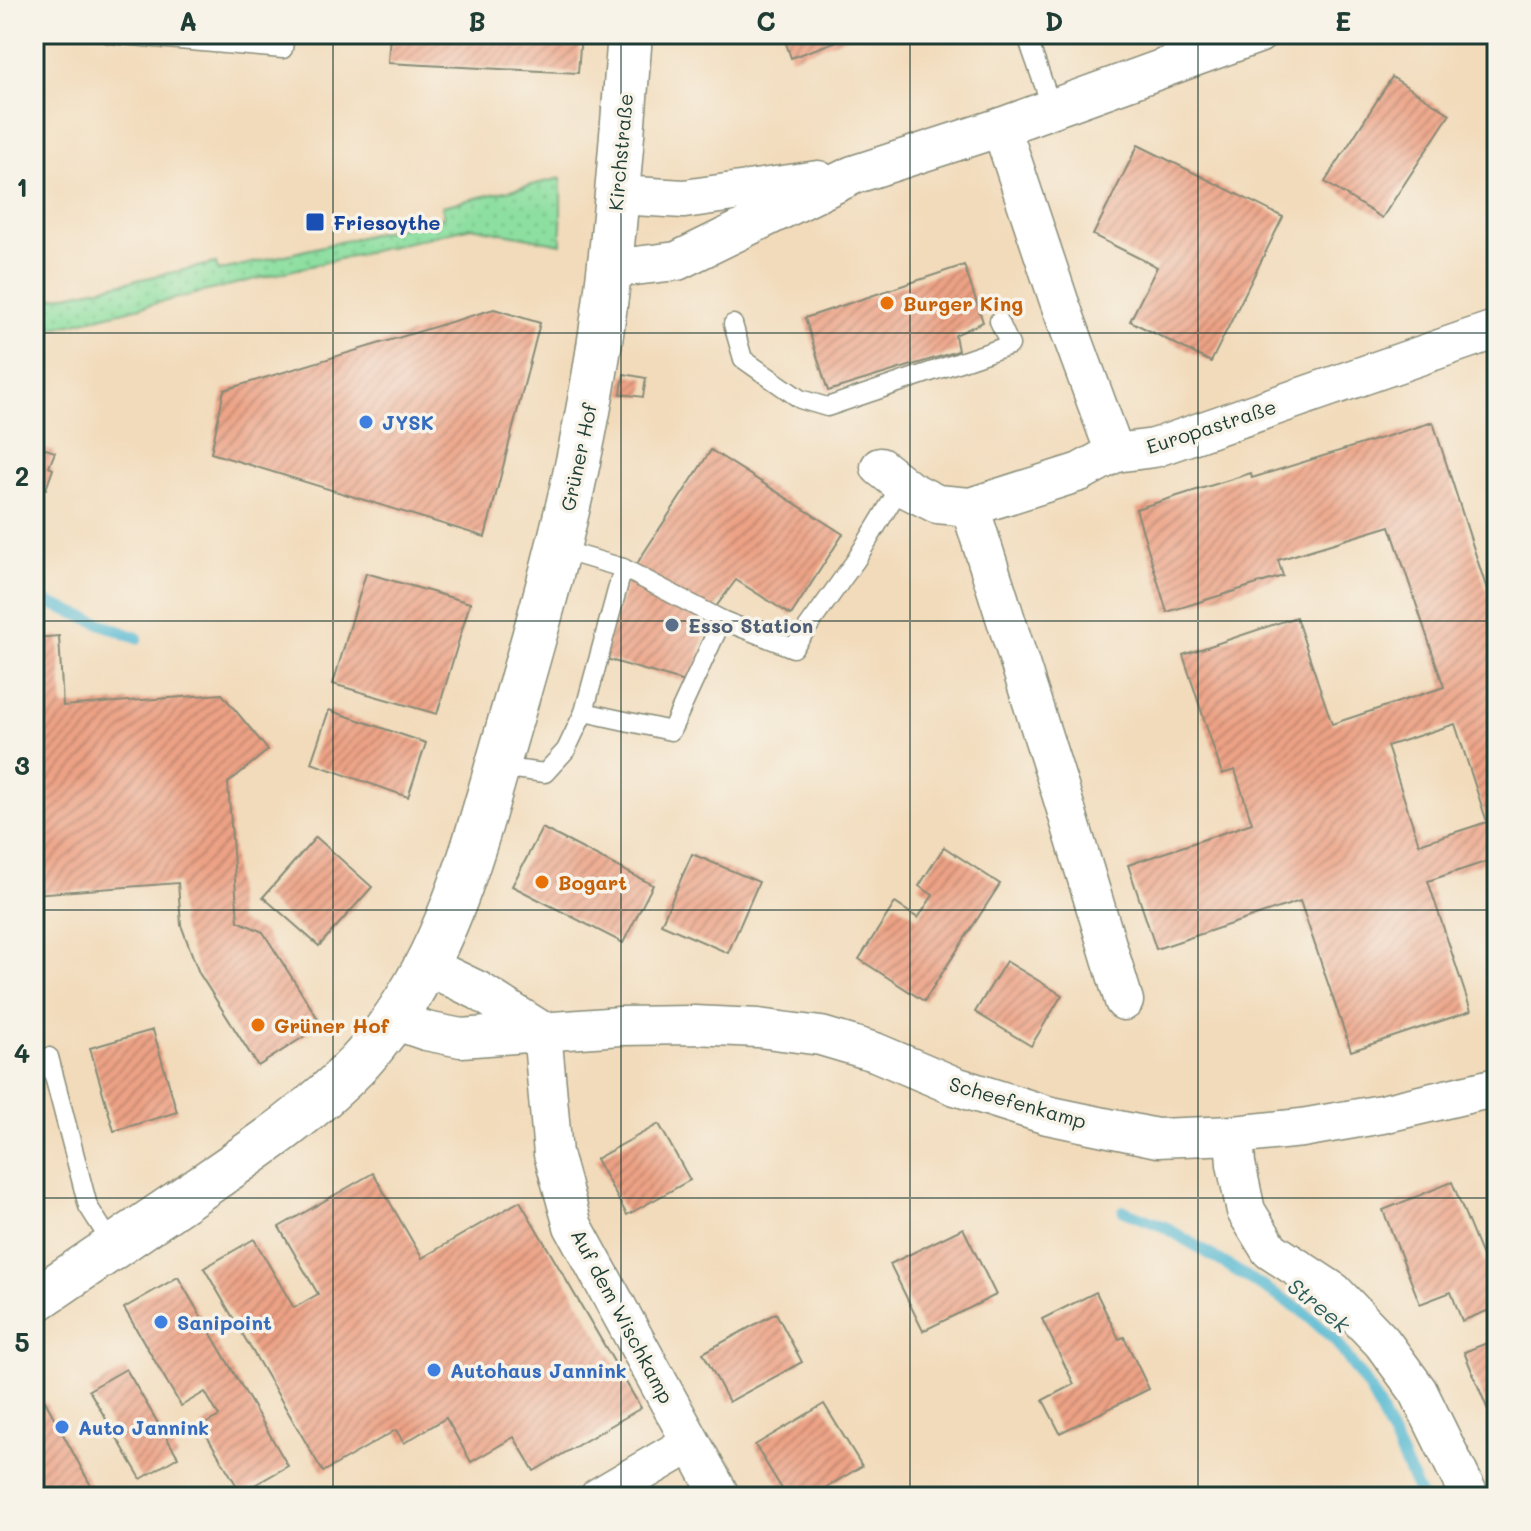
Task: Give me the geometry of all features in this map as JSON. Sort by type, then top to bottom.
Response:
[{"type":"street","name":"Kirchstraße","points":[[609,269],[630,34]]},
{"type":"street","points":[[609,269],[677,261],[853,175],[1001,127],[1258,34]]},
{"type":"street","points":[[891,476],[937,504],[970,507],[1080,472],[1115,453],[1059,301],[1001,127]]},
{"type":"street","points":[[618,195],[684,199],[853,175]]},
{"type":"street","name":"Grüner Hof","points":[[34,1301],[275,1136],[356,1066],[394,1020],[427,966],[469,868],[558,549],[588,412],[609,269]]},
{"type":"street","name":"Europastraße","points":[[1115,453],[1154,448],[1497,329]]},
{"type":"street","points":[[970,507],[1124,1001]]},
{"type":"street","points":[[427,966],[479,991],[542,1031]]},
{"type":"street","name":"Scheefenkamp","points":[[394,1020],[461,1038],[542,1031],[694,1025],[758,1028],[821,1036],[875,1052],[955,1086],[1047,1115],[1157,1138],[1234,1135],[1315,1126],[1497,1087]]},
{"type":"street","name":"Auf dem Wischkamp","points":[[542,1031],[553,1154],[573,1226],[721,1497]]},
{"type":"street","points":[[1234,1135],[1236,1164],[1246,1211],[1270,1250],[1334,1292],[1382,1342],[1418,1391],[1470,1497]]},
{"type":"street","points":[[599,1497],[691,1443]]},
{"type":"lane","points":[[109,34],[184,37],[283,49],[285,34]]},
{"type":"lane","points":[[1026,34],[1052,108]]},
{"type":"lane","points":[[733,324],[743,359],[800,399],[827,407],[1010,345],[999,321]]},
{"type":"lane","points":[[558,549],[623,568],[722,620],[793,648],[856,560],[891,476]]},
{"type":"lane","points":[[497,767],[545,773],[566,750],[584,712],[623,568]]},
{"type":"lane","points":[[584,712],[671,731],[722,620]]},
{"type":"lane","points":[[49,1057],[88,1206],[114,1247]]},
{"type":"green space","points":[[561,178],[561,244],[471,227],[34,333],[34,302],[216,263],[218,271],[444,217],[442,206]]},
{"type":"building","points":[[390,34],[581,34],[578,73],[388,63]]},
{"type":"building","points":[[783,34],[856,34],[791,58]]},
{"type":"building","points":[[1392,77],[1450,114],[1382,218],[1325,182]]},
{"type":"building","points":[[1138,145],[1283,217],[1211,362],[1130,321],[1157,267],[1093,235]]},
{"type":"building","points":[[964,265],[983,322],[955,335],[958,351],[828,391],[805,318]]},
{"type":"building","name":"JYSK","points":[[494,309],[540,323],[485,537],[211,453],[224,390]]},
{"type":"building","points":[[624,374],[646,378],[643,397],[621,394]]},
{"type":"building","points":[[1433,422],[1497,621],[1497,858],[1428,881],[1471,1011],[1351,1051],[1300,901],[1156,949],[1128,865],[1252,823],[1235,770],[1222,774],[1183,655],[1296,617],[1332,724],[1444,687],[1390,526],[1278,560],[1283,576],[1167,612],[1136,509],[1251,473],[1252,478]],"holes":[[[1455,724],[1487,822],[1419,844],[1387,746]]]},
{"type":"building","points":[[34,445],[55,452],[46,489],[38,486],[34,495]]},
{"type":"building","points":[[711,450],[843,534],[791,615],[736,580],[709,616],[692,684],[603,658],[626,584]]},
{"type":"building","points":[[366,573],[470,603],[437,714],[333,684]]},
{"type":"building","points":[[59,636],[63,706],[222,694],[268,750],[228,783],[238,921],[263,932],[322,1025],[258,1066],[199,973],[181,925],[178,883],[34,894],[34,638]]},
{"type":"building","points":[[329,710],[426,743],[408,797],[311,763]]},
{"type":"building","points":[[542,828],[653,885],[623,943],[512,886]]},
{"type":"building","points":[[316,837],[372,887],[319,946],[263,897]]},
{"type":"building","points":[[944,847],[1000,884],[924,1001],[859,959],[895,903],[918,918],[933,895],[919,886]]},
{"type":"building","points":[[692,854],[759,882],[728,953],[661,924]]},
{"type":"building","points":[[1006,961],[1062,995],[1031,1046],[975,1012]]},
{"type":"building","points":[[153,1030],[177,1112],[114,1131],[90,1048]]},
{"type":"building","points":[[659,1124],[690,1180],[627,1215],[596,1159]]},
{"type":"building","points":[[373,1173],[422,1258],[520,1201],[641,1408],[534,1471],[514,1437],[471,1462],[446,1418],[404,1443],[396,1430],[323,1472],[204,1268],[254,1239],[294,1308],[318,1294],[279,1227]]},
{"type":"building","points":[[1452,1182],[1490,1276],[1497,1273],[1497,1307],[1462,1321],[1451,1292],[1420,1304],[1383,1210]]},
{"type":"building","points":[[963,1228],[996,1295],[923,1331],[890,1264]]},
{"type":"building","points":[[178,1277],[288,1466],[241,1493],[201,1426],[219,1416],[205,1392],[181,1406],[124,1308]]},
{"type":"building","points":[[1096,1292],[1119,1339],[1124,1337],[1149,1389],[1060,1433],[1043,1400],[1074,1384],[1042,1319]]},
{"type":"building","points":[[776,1313],[802,1362],[729,1402],[703,1353]]},
{"type":"building","points":[[1497,1339],[1497,1432],[1464,1352]]},
{"type":"building","points":[[126,1369],[178,1457],[141,1479],[89,1390]]},
{"type":"building","points":[[45,1401],[97,1497],[34,1497],[34,1407]]},
{"type":"building","points":[[824,1404],[862,1466],[810,1497],[787,1497],[755,1445]]},
{"type":"waterway","name":"Streek","points":[[34,597],[137,638]]},
{"type":"waterway","name":"Streek","points":[[1124,1211],[1165,1227],[1301,1310],[1335,1340],[1371,1391],[1421,1497]]},
{"type":"place","name":"Friesoythe","points":[[315,222]]},
{"type":"place","name":"Burger King","points":[[887,303]]},
{"type":"place","name":"JYSK","points":[[366,422]]},
{"type":"place","name":"Esso Station","points":[[672,625]]},
{"type":"place","name":"Bogart","points":[[542,882]]},
{"type":"place","name":"Grüner Hof","points":[[258,1025]]},
{"type":"place","name":"Sanipoint","points":[[161,1322]]},
{"type":"place","name":"Autohaus Jannink","points":[[434,1370]]},
{"type":"place","name":"Auto Jannink","points":[[62,1427]]}]
